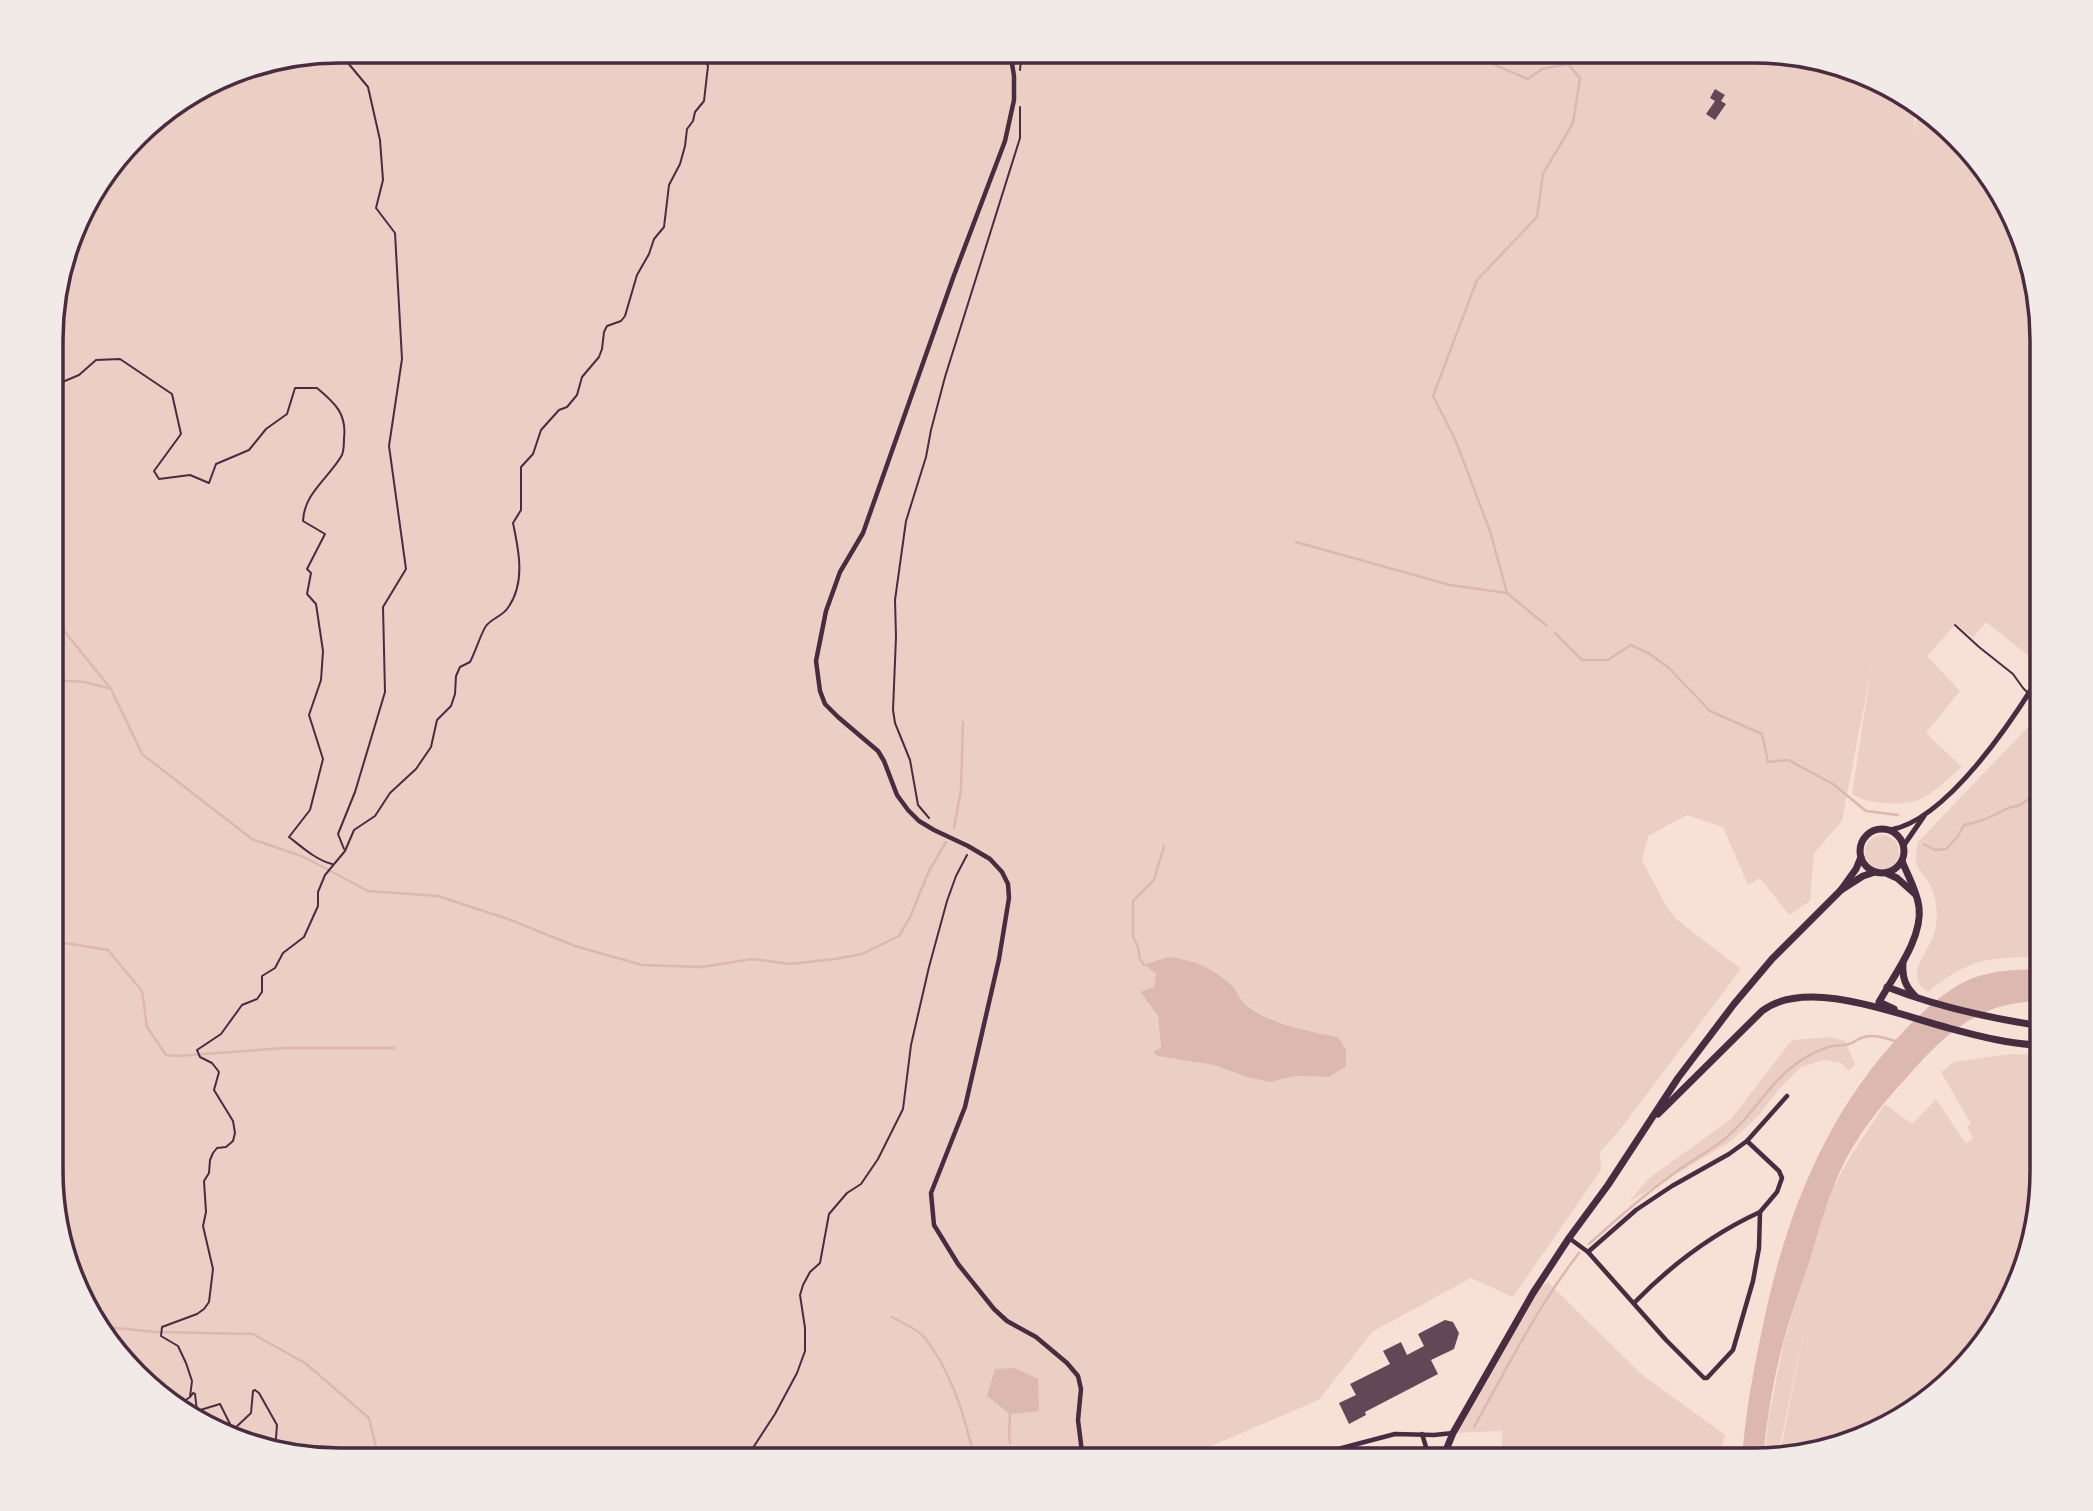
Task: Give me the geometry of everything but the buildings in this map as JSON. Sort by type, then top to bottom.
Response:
[{"type":"main road","points":[[1447,1448],[1499,1350],[1569,1238],[1608,1185],[1678,1078],[1734,1004],[1772,960],[1841,890],[1856,869],[1860,848],[1867,834],[1875,830],[1890,830],[1897,834],[1904,845],[1902,861],[1919,908],[1918,930],[1879,1002],[1911,1017]]},
{"type":"main road","points":[[1860,858],[1875,872]]},
{"type":"main road","points":[[1886,873],[1894,870],[1902,861]]},
{"type":"main road","points":[[1841,890],[1875,872],[1897,878],[1915,894]]},
{"type":"main road","points":[[1903,959],[1905,984],[1924,1000]]},
{"type":"main road","points":[[1887,987],[1993,1019],[2030,1024]]},
{"type":"main road","points":[[1648,1124],[1773,1003],[1794,998],[1832,998],[1975,1035],[2030,1043]]},
{"type":"street","points":[[1012,63],[1014,100],[1005,141],[953,278],[863,533],[835,585],[826,611],[816,661],[820,691],[825,704],[878,751],[897,795],[908,810],[934,830],[990,859],[1002,872],[1008,884],[1009,898],[1004,934],[965,1107],[931,1193],[934,1225],[958,1264],[993,1309],[1007,1321],[1036,1337],[1068,1363],[1078,1376],[1081,1389],[1078,1420],[1082,1448]]},
{"type":"street","points":[[1890,830],[1901,828],[1924,816],[1941,802],[1989,750],[2029,693]]},
{"type":"street","points":[[1904,845],[1924,816]]},
{"type":"street","points":[[1588,1252],[1636,1210],[1747,1141],[1787,1096]]},
{"type":"street","points":[[1634,1303],[1656,1280],[1690,1253],[1760,1212],[1777,1192],[1782,1178],[1779,1171],[1747,1141]]},
{"type":"street","points":[[1569,1238],[1588,1252],[1682,1357],[1707,1378],[1733,1350],[1753,1281],[1759,1248],[1760,1212]]},
{"type":"street","points":[[1340,1448],[1395,1434],[1453,1433]]},
{"type":"street","points":[[1422,1434],[1426,1448]]},
{"type":"lane","points":[[1955,625],[2013,674],[2029,693]]},
{"type":"path","points":[[345,851],[338,834],[355,792],[385,692],[383,607],[406,569],[389,446],[402,359],[395,233],[376,208],[383,180],[380,140],[368,87],[348,63]]},
{"type":"path","points":[[190,1396],[192,1381],[186,1363],[178,1346],[161,1336],[162,1327],[205,1310],[209,1302],[213,1269],[203,1226],[206,1212],[204,1181],[209,1173],[212,1153],[233,1141],[235,1133],[233,1121],[214,1090],[219,1072],[212,1063],[200,1057],[197,1050],[221,1034],[242,1005],[257,999],[262,992],[262,976],[275,968],[283,953],[304,937],[318,906],[318,892],[325,875],[345,851],[354,831],[375,816],[390,793],[416,769],[431,747],[438,720],[451,706],[460,667],[470,662],[484,628],[506,610],[515,595],[520,565],[513,523],[521,509],[521,467],[533,454],[541,430],[577,395],[582,377],[599,357],[607,326],[621,321],[625,316],[637,275],[654,239],[664,228],[669,185],[680,164],[687,129],[704,101],[706,63]]},
{"type":"path","points":[[1020,75],[1021,63]]},
{"type":"path","points":[[930,820],[918,805],[910,760],[895,723],[893,710],[896,588],[906,521],[926,457],[945,377],[1020,131]]},
{"type":"path","points":[[63,382],[79,375],[96,360],[120,359],[172,394],[181,433],[154,471],[159,479],[190,475],[209,483],[216,464],[248,450],[266,429],[287,414],[295,388],[317,388],[333,401],[346,423],[343,453],[304,508],[303,521],[325,534],[307,569],[311,573],[307,594],[316,604],[323,651],[321,680],[309,715],[323,759],[310,810],[289,837],[326,863],[334,865]]},
{"type":"path","points":[[753,1448],[775,1415],[805,1352],[800,1295],[810,1272],[820,1263],[829,1214],[847,1193],[861,1184],[903,1109],[911,1045],[929,967],[947,901],[967,855],[968,846]]},
{"type":"path","points":[[236,1428],[251,1413],[255,1390],[277,1425],[276,1441]]},
{"type":"path","points":[[185,1400],[194,1393],[197,1408]]},
{"type":"path","points":[[200,1410],[220,1404],[231,1425]]},
{"type":"shaded area","points":[[340,63],[1753,63],[1807,68],[1859,84],[1892,100],[1915,115],[1914,131],[1917,117],[1949,144],[1973,171],[2001,217],[2021,268],[2028,304],[2030,657],[1986,622],[1973,638],[1956,624],[1927,656],[1960,691],[1926,733],[1962,767],[1927,796],[1898,804],[1871,801],[1852,794],[1872,664],[1842,821],[1814,853],[1810,901],[1789,915],[1760,878],[1748,885],[1723,827],[1687,815],[1648,836],[1642,860],[1675,918],[1741,969],[1623,1126],[1600,1152],[1601,1170],[1513,1297],[1471,1278],[1372,1332],[1319,1400],[1206,1448],[340,1448],[286,1443],[234,1427],[201,1411],[171,1391],[144,1367],[120,1340],[92,1294],[72,1243],[65,1207],[63,340],[68,286],[84,234],[120,171],[144,144],[171,120],[201,100],[234,84],[286,68]],"holes":[[[1145,966],[1233,987],[1251,1008],[1274,1020],[1338,1037],[1329,1077],[1296,1076],[1270,1082],[1192,1061],[1161,1048],[1158,1016],[1140,993],[1154,987],[1156,972]]]},
{"type":"shaded area","points":[[2030,724],[2030,957],[1993,959],[1969,966],[1928,992],[1920,985],[1917,970],[1934,935],[1937,910],[1928,881],[1917,865],[1917,843]]},
{"type":"shaded area","points":[[1882,835],[1894,840],[1899,852],[1894,864],[1882,869],[1870,864],[1865,852],[1870,840]]},
{"type":"shaded area","points":[[1168,957],[1194,962],[1210,969],[1232,986],[1245,1004],[1265,1017],[1289,1026],[1338,1037],[1346,1050],[1346,1066],[1329,1077],[1296,1076],[1270,1082],[1214,1065],[1158,1056],[1153,1052],[1161,1048],[1158,1016],[1140,992],[1154,987],[1156,973],[1144,965]]},
{"type":"shaded area","points":[[2030,970],[2030,1003],[2001,1006],[1983,1013],[1966,1022],[1936,1046],[1868,1124],[1841,1169],[1779,1357],[1764,1447],[1743,1448],[1755,1366],[1781,1252],[1810,1173],[1829,1135],[1850,1099],[1875,1065],[1924,1011],[1964,982],[2002,971]]},
{"type":"shaded area","points":[[1830,1037],[1845,1041],[1855,1064],[1849,1071],[1841,1063],[1824,1060],[1801,1067],[1779,1089],[1760,1114],[1730,1142],[1629,1202],[1648,1179],[1731,1119],[1792,1040]]},
{"type":"shaded area","points":[[2011,1054],[2030,1055],[2028,1207],[2021,1243],[2001,1294],[1973,1340],[1949,1367],[1922,1391],[1892,1411],[1859,1427],[1825,1439],[1781,1446],[1807,1314],[1780,1447],[1765,1447],[1784,1341],[1830,1193],[1885,1104],[1912,1124],[1936,1099],[1966,1144],[1973,1138],[1967,1126],[1971,1124],[1941,1072],[1954,1062]]},
{"type":"shaded area","points":[[1548,1282],[1640,1373],[1725,1435],[1722,1448],[1502,1448],[1502,1431],[1453,1433],[1533,1293]]},
{"type":"shaded area","points":[[1015,1368],[1038,1379],[1039,1411],[1010,1414],[987,1396],[995,1369]]},
{"type":"waterway","points":[[1490,63],[1528,79],[1542,69],[1568,64],[1580,78],[1573,123],[1543,174],[1537,217],[1477,280],[1433,396],[1455,439],[1490,531],[1507,593],[1547,626]]},
{"type":"waterway","points":[[1296,542],[1450,585],[1507,593]]},
{"type":"waterway","points":[[63,629],[111,689],[142,754],[252,839],[304,857],[368,891],[438,896],[508,919],[575,946],[642,965],[702,967],[752,959],[790,964],[862,954],[899,936],[929,871],[946,842]]},
{"type":"waterway","points":[[1555,633],[1582,660],[1608,660],[1631,645],[1650,654],[1669,668],[1710,711],[1762,734],[1768,762],[1788,760],[1833,784],[1866,811],[1898,815]]},
{"type":"waterway","points":[[63,681],[108,688]]},
{"type":"waterway","points":[[954,828],[961,789],[963,722]]},
{"type":"waterway","points":[[1924,844],[1935,850],[1946,849],[1964,825],[2020,805],[2030,798]]},
{"type":"waterway","points":[[1144,965],[1133,937],[1133,901],[1154,880],[1164,846]]},
{"type":"waterway","points":[[63,943],[108,950],[142,991],[147,1027],[166,1055],[285,1048],[394,1048]]},
{"type":"waterway","points":[[1589,1244],[1650,1191],[1735,1130],[1781,1077],[1809,1055],[1868,1036],[1895,1041]]},
{"type":"waterway","points":[[1474,1427],[1536,1316],[1579,1253]]},
{"type":"waterway","points":[[892,1317],[922,1335],[934,1351],[950,1380],[972,1448]]},
{"type":"waterway","points":[[112,1328],[156,1332],[253,1334],[305,1363],[369,1418],[376,1448]]},
{"type":"waterway","points":[[1010,1414],[1010,1443]]}]
